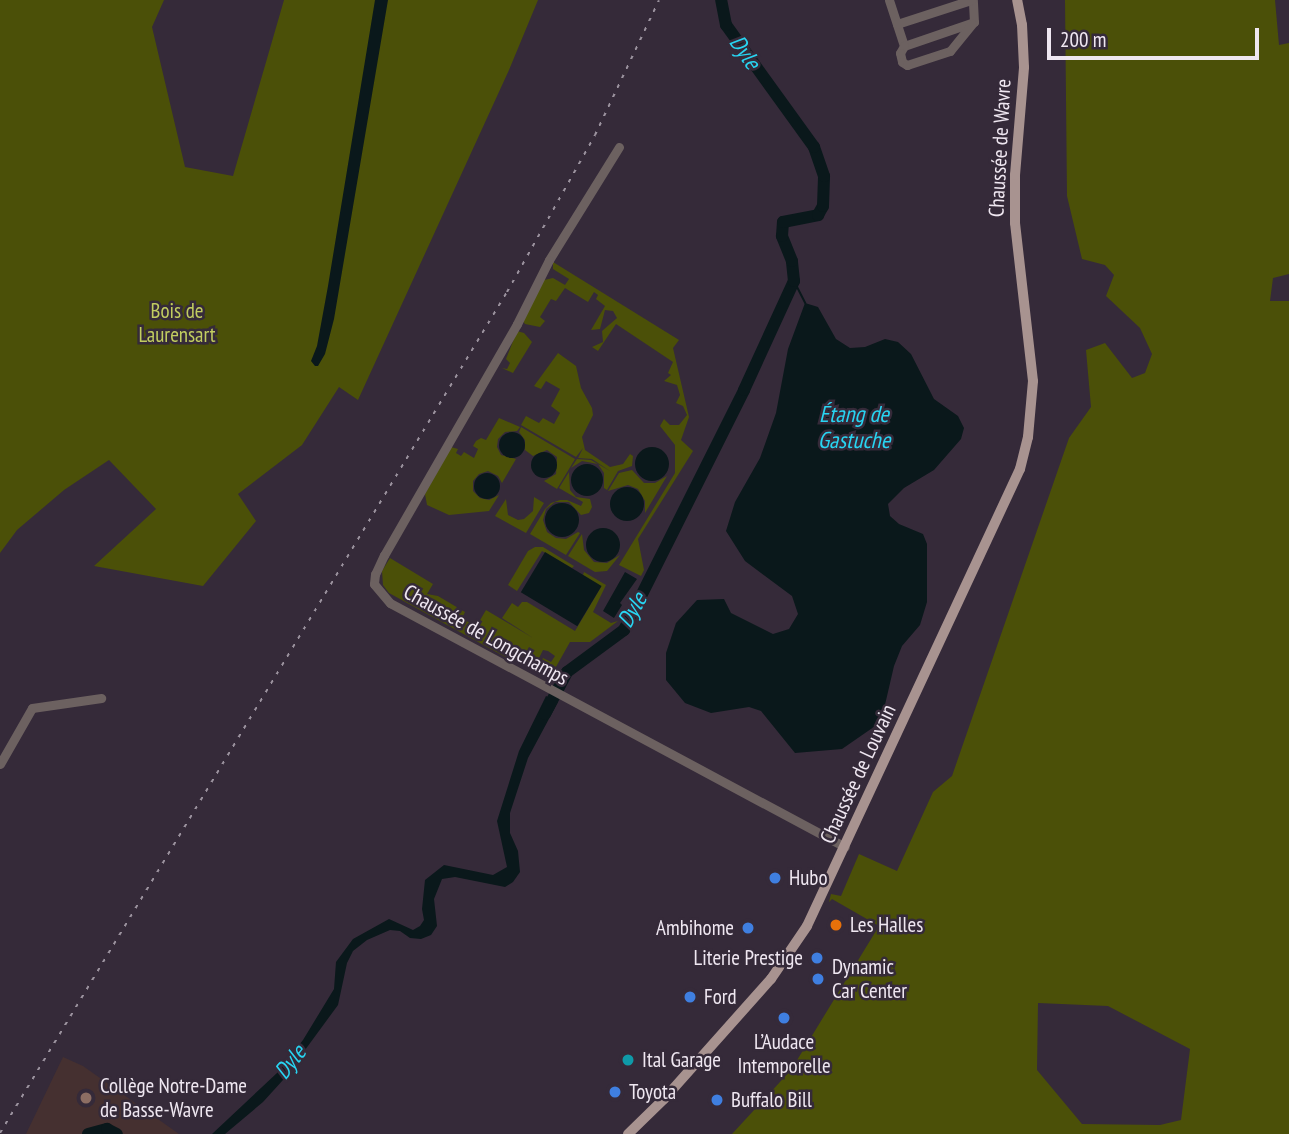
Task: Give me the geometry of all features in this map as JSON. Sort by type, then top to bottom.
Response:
[{"type":"main road","name":"Chaussée de Wavre","points":[[1017,0],[1022,25],[1024,67],[1014,222],[1033,381]]},
{"type":"main road","name":"Chaussée de Louvain","points":[[628,1134],[664,1099],[782,965],[814,913],[1013,490],[1028,438],[1033,381]]},
{"type":"street","points":[[889,0],[904,46]]},
{"type":"street","points":[[897,24],[972,0],[974,22],[950,51],[907,65],[902,62],[900,53],[904,46],[974,22]]},
{"type":"street","name":"Chaussée de Longchamps","points":[[619,147],[549,260],[517,324],[475,393],[375,574],[377,591],[390,603],[845,847]]},
{"type":"street","points":[[0,764],[32,708],[101,698]]},
{"type":"shaded area","name":"Collège Notre-Dame de Basse-Wavre","points":[[63,1057],[83,1066],[179,1134],[26,1134]]},
{"type":"green space","name":"Bois de Laurensart","points":[[0,0],[164,0],[152,27],[185,167],[233,176],[284,0],[538,0],[509,70],[358,400],[339,387],[302,445],[238,494],[256,521],[203,586],[94,566],[156,509],[109,460],[64,490],[17,530],[0,553]]},
{"type":"green space","points":[[1065,0],[1275,0],[1279,45],[1289,43],[1289,274],[1273,278],[1270,301],[1289,301],[1289,1134],[732,1134],[791,1070],[879,926],[832,899],[829,902],[831,894],[841,896],[859,854],[897,871],[933,792],[952,776],[1069,438],[1091,407],[1086,350],[1105,343],[1132,378],[1145,373],[1152,354],[1140,328],[1106,296],[1114,275],[1105,265],[1082,259],[1067,196]],"holes":[[[1038,1003],[1108,1006],[1190,1049],[1181,1120],[1160,1125],[1082,1124],[1037,1070]]]},
{"type":"green space","points":[[553,262],[679,340],[673,348],[689,417],[681,440],[693,451],[638,539],[644,570],[641,576],[619,565],[675,473],[675,445],[660,426],[664,419],[670,425],[679,425],[687,415],[683,406],[676,403],[680,395],[677,385],[664,381],[671,375],[668,373],[673,362],[616,324],[598,351],[592,347],[603,342],[602,331],[617,318],[613,311],[605,310],[600,329],[591,330],[605,306],[596,299],[598,295],[594,292],[588,302],[565,288],[556,301],[551,299],[540,317],[545,321],[540,327],[525,324],[523,321],[544,280],[553,278],[565,285],[569,279],[553,269]]},
{"type":"green space","points":[[517,331],[524,333],[532,342],[513,373],[502,368],[507,369],[510,363],[506,359]]},
{"type":"green space","points":[[558,353],[576,366],[581,388],[592,408],[593,415],[582,437],[585,450],[610,467],[623,464],[630,454],[633,456],[632,466],[618,471],[607,490],[604,488],[604,473],[598,464],[610,471],[592,459],[578,458],[583,448],[576,457],[521,425],[526,416],[539,423],[543,418],[554,424],[560,413],[551,406],[560,389],[546,381],[541,389],[534,386]]},
{"type":"green space","points":[[499,418],[520,427],[517,431],[505,432],[498,439],[497,447],[501,455],[516,459],[502,483],[498,476],[488,471],[479,474],[473,481],[473,491],[480,498],[489,500],[499,495],[489,511],[449,515],[427,505],[425,494],[451,447],[458,449],[456,453],[461,456],[464,452],[474,458],[478,449],[473,446],[476,441],[481,438],[486,440]]},
{"type":"green space","points":[[521,427],[575,459],[557,489],[544,481],[556,474],[557,457],[547,450],[533,456],[525,450],[525,440],[519,432]]},
{"type":"green space","points":[[577,459],[591,460],[598,464],[582,461],[571,468]]},
{"type":"green space","points":[[632,470],[644,483],[655,483],[667,476],[645,513],[645,501],[638,489],[628,485],[608,491],[619,473]]},
{"type":"green space","points":[[569,472],[570,490],[576,497],[590,499],[592,507],[589,513],[581,515],[569,502],[555,502],[546,509],[543,520],[547,532],[556,538],[566,539],[580,533],[566,555],[530,534],[545,509],[551,503],[560,500],[567,500],[581,506],[583,502],[559,488]]},
{"type":"green space","points":[[534,497],[544,503],[526,533],[495,516],[506,499],[508,515],[518,520],[524,519],[533,511]]},
{"type":"green space","points":[[582,534],[584,550],[594,562],[607,563],[620,555],[607,571],[595,572],[568,556]]},
{"type":"green space","points":[[543,547],[574,566],[572,568],[542,551],[517,591],[508,585],[528,551]]},
{"type":"green space","points":[[390,558],[433,584],[427,594],[438,596],[465,612],[462,618],[476,627],[486,610],[533,638],[502,618],[512,603],[518,607],[522,602],[527,602],[575,631],[601,587],[583,575],[584,572],[606,585],[593,612],[611,623],[618,621],[590,642],[570,642],[552,674],[539,666],[543,658],[551,662],[555,656],[548,651],[543,650],[536,664],[517,653],[511,660],[389,593],[383,585],[382,571]]},
{"type":"water","points":[[375,0],[388,0],[334,319],[325,354],[318,366],[315,366],[311,361],[317,346],[328,286]]},
{"type":"water","name":"Étang de Gastuche","points":[[805,303],[818,307],[836,339],[850,348],[865,347],[885,339],[898,342],[911,354],[934,399],[958,416],[964,428],[961,439],[934,470],[904,488],[888,504],[890,516],[899,524],[923,534],[927,544],[927,602],[920,625],[902,646],[894,666],[881,722],[842,749],[795,753],[761,711],[749,707],[711,713],[685,703],[666,680],[666,653],[676,623],[697,600],[724,599],[731,613],[773,634],[789,629],[798,614],[792,596],[745,561],[726,531],[735,502],[760,458],[776,413],[788,349]]},
{"type":"water","points":[[512,432],[521,436],[525,445],[521,454],[512,458],[503,454],[499,445],[503,436]]},
{"type":"water","points":[[652,447],[664,452],[669,464],[664,476],[652,481],[640,476],[635,464],[640,452]]},
{"type":"water","points":[[544,452],[553,456],[557,465],[553,474],[544,478],[535,474],[531,465],[535,456]]},
{"type":"water","points":[[587,464],[599,468],[603,480],[599,492],[587,496],[575,492],[571,480],[575,468]]},
{"type":"water","points":[[487,473],[496,477],[500,486],[496,495],[487,499],[478,495],[474,486],[478,477]]},
{"type":"water","points":[[627,487],[639,492],[644,504],[639,516],[627,521],[615,516],[610,504],[615,492]]},
{"type":"water","points":[[562,503],[574,508],[579,520],[574,532],[562,537],[550,532],[545,520],[550,508]]},
{"type":"water","points":[[603,528],[615,533],[620,545],[615,557],[603,562],[591,557],[586,545],[591,533]]},
{"type":"water","points":[[545,552],[602,586],[577,626],[521,592]]},
{"type":"water","points":[[625,572],[637,579],[620,603],[622,605],[614,618],[603,611]]},
{"type":"water","points":[[546,696],[558,702],[528,758],[510,813],[510,833],[518,851],[520,872],[513,882],[505,887],[455,877],[442,879],[434,899],[437,926],[431,935],[421,939],[410,938],[400,931],[390,930],[367,940],[353,951],[347,963],[338,1005],[283,1080],[263,1102],[225,1134],[212,1134],[277,1073],[303,1040],[334,989],[336,962],[353,939],[389,919],[413,930],[420,926],[424,920],[422,909],[425,880],[444,865],[493,875],[507,867],[497,821],[519,751]]},
{"type":"waterway","name":"Dyle","points":[[545,714],[567,672],[624,630],[744,390],[794,281],[792,261],[782,236],[783,222],[818,215],[823,206],[824,176],[814,147],[726,25],[721,0]]},
{"type":"waterway","points":[[794,281],[805,303]]},
{"type":"waterway","points":[[88,1134],[107,1129],[117,1134]]},
{"type":"railway","points":[[0,1133],[507,292],[595,135],[659,0]]},
{"type":"place","name":"Hubo","points":[[775,878]]},
{"type":"place","name":"Les Halles","points":[[836,925]]},
{"type":"place","name":"Ambihome","points":[[748,928]]},
{"type":"place","name":"Literie Prestige","points":[[817,958]]},
{"type":"place","name":"Dynamic Car Center","points":[[818,979]]},
{"type":"place","name":"Ford","points":[[690,997]]},
{"type":"place","name":"L’Audace Intemporelle","points":[[784,1018]]},
{"type":"place","name":"Ital Garage","points":[[628,1060]]},
{"type":"place","name":"Toyota","points":[[615,1092]]},
{"type":"place","name":"Collège Notre-Dame de Basse-Wavre","points":[[86,1098]]},
{"type":"place","name":"Buffalo Bill","points":[[717,1100]]}]
